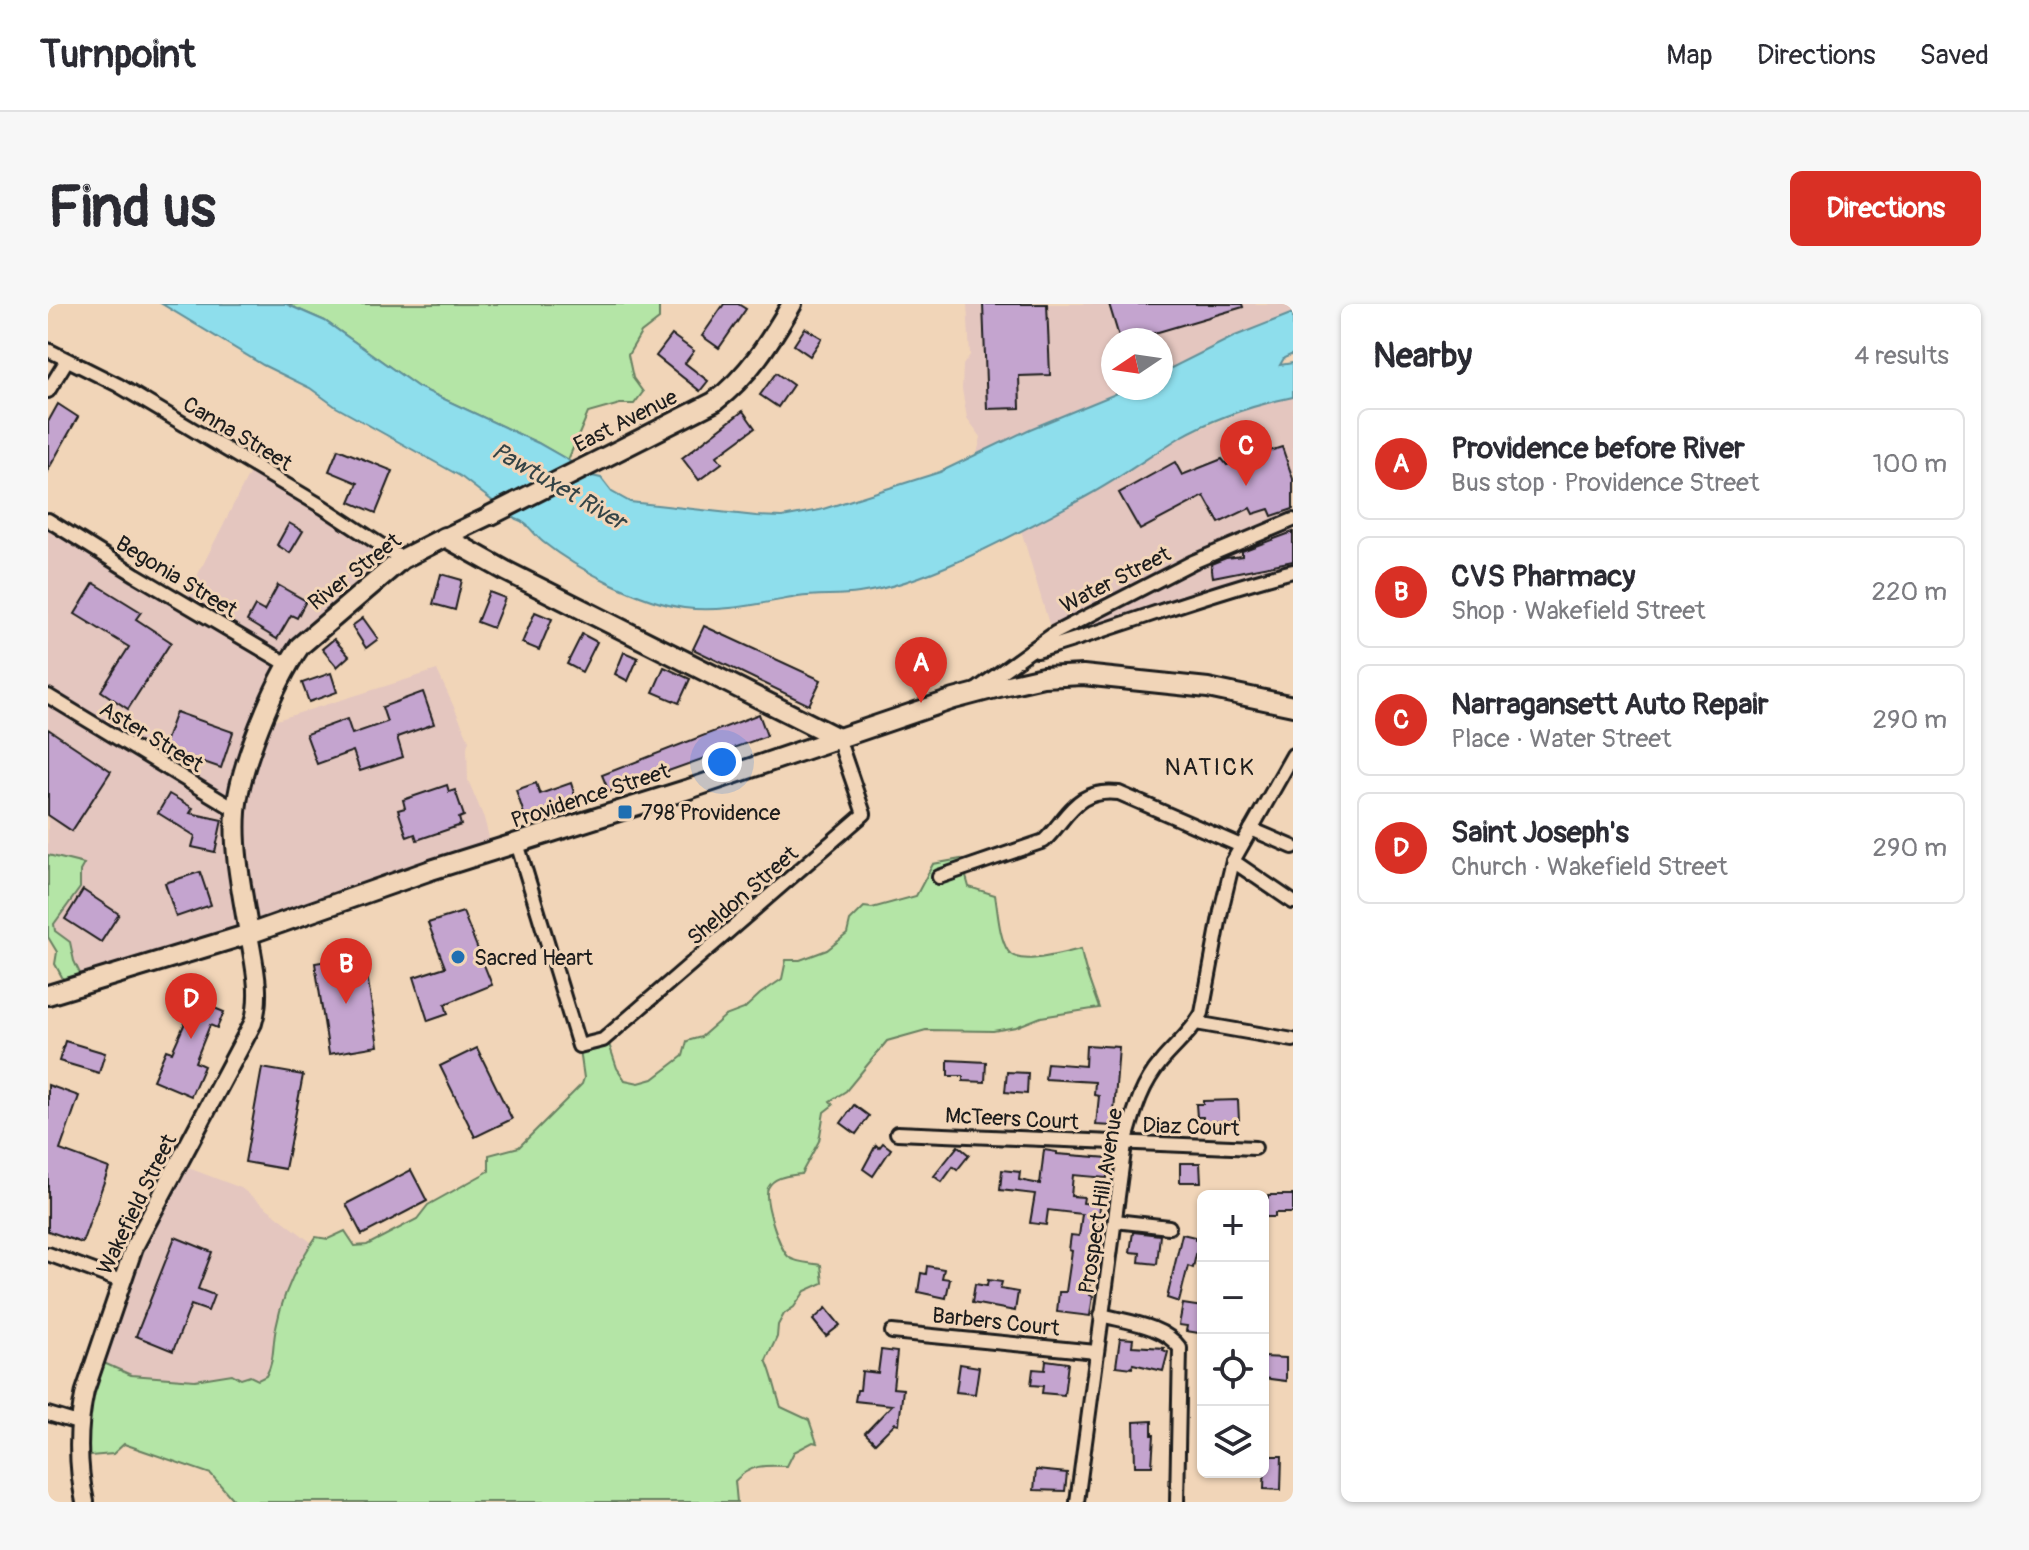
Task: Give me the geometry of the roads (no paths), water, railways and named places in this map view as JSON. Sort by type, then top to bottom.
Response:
[{"type":"main road","name":"East Avenue","points":[[491,515],[714,402],[735,386],[763,352],[792,304]]},
{"type":"main road","name":"River Street","points":[[249,934],[238,867],[236,810],[248,763],[287,664],[300,646],[402,559],[445,537]]},
{"type":"main road","points":[[445,537],[506,571],[838,738]]},
{"type":"main road","name":"Providence Street","points":[[48,995],[249,934],[431,870],[967,696],[1043,677],[1073,674],[1208,688],[1293,706]]},
{"type":"street","name":"Canna Street","points":[[48,350],[118,385],[323,507],[402,559]]},
{"type":"street","points":[[48,391],[67,360]]},
{"type":"street","name":"East Avenue","points":[[445,537],[491,515]]},
{"type":"street","name":"Begonia Street","points":[[48,520],[287,664]]},
{"type":"street","name":"Water Street","points":[[967,696],[1055,633],[1193,562],[1293,520]]},
{"type":"street","points":[[1027,654],[1201,596],[1293,571]]},
{"type":"street","name":"Aster Street","points":[[48,696],[236,810]]},
{"type":"street","name":"Sheldon Street","points":[[517,843],[579,1046],[603,1040],[864,814],[838,738]]},
{"type":"street","name":"Prospect Hill Avenue","points":[[1077,1502],[1125,1144],[1135,1104],[1143,1086],[1196,1023],[1203,1008],[1233,861],[1293,755]]},
{"type":"street","points":[[939,877],[1035,846],[1053,833],[1065,812],[1074,805],[1090,796],[1104,793],[1119,793],[1241,846]]},
{"type":"street","points":[[1251,829],[1293,847]]},
{"type":"street","points":[[1233,861],[1293,902]]},
{"type":"street","name":"Wakefield Street","points":[[85,1502],[78,1423],[85,1391],[134,1247],[253,1023],[258,1008],[249,934]]},
{"type":"street","points":[[1196,1023],[1293,1040]]},
{"type":"street","name":"McTeers Court","points":[[897,1133],[1125,1144]]},
{"type":"street","name":"Diaz Court","points":[[1125,1144],[1255,1148]]},
{"type":"street","points":[[1115,1221],[1169,1227]]},
{"type":"street","points":[[48,1254],[121,1281]]},
{"type":"street","points":[[1101,1315],[1162,1332],[1180,1348],[1177,1502]]},
{"type":"street","name":"Barbers Court","points":[[892,1332],[1096,1352]]},
{"type":"street","points":[[48,1414],[78,1423]]},
{"type":"water","name":"Pawtuxet River","points":[[162,304],[286,304],[325,321],[418,387],[538,443],[588,475],[601,478],[612,492],[630,502],[782,517],[820,510],[940,472],[1030,429],[1101,400],[1173,400],[1173,367],[1235,336],[1293,313],[1293,354],[1284,358],[1280,365],[1293,363],[1293,397],[1206,424],[1062,510],[976,554],[916,578],[859,593],[806,596],[713,609],[667,605],[592,574],[557,553],[524,523],[460,476],[336,407],[310,388],[263,365]]},
{"type":"place","name":"Narragansett Auto Repair","points":[[1246,486]]},
{"type":"place","name":"Providence before River","points":[[921,703]]},
{"type":"place","name":"798 Providence","points":[[625,812]]},
{"type":"place","name":"Sacred Heart","points":[[458,957]]},
{"type":"place","name":"CVS Pharmacy","points":[[346,1004]]},
{"type":"place","name":"Saint Joseph's","points":[[191,1039]]},
{"type":"district","name":"NATICK","points":[[1210,767]]}]
